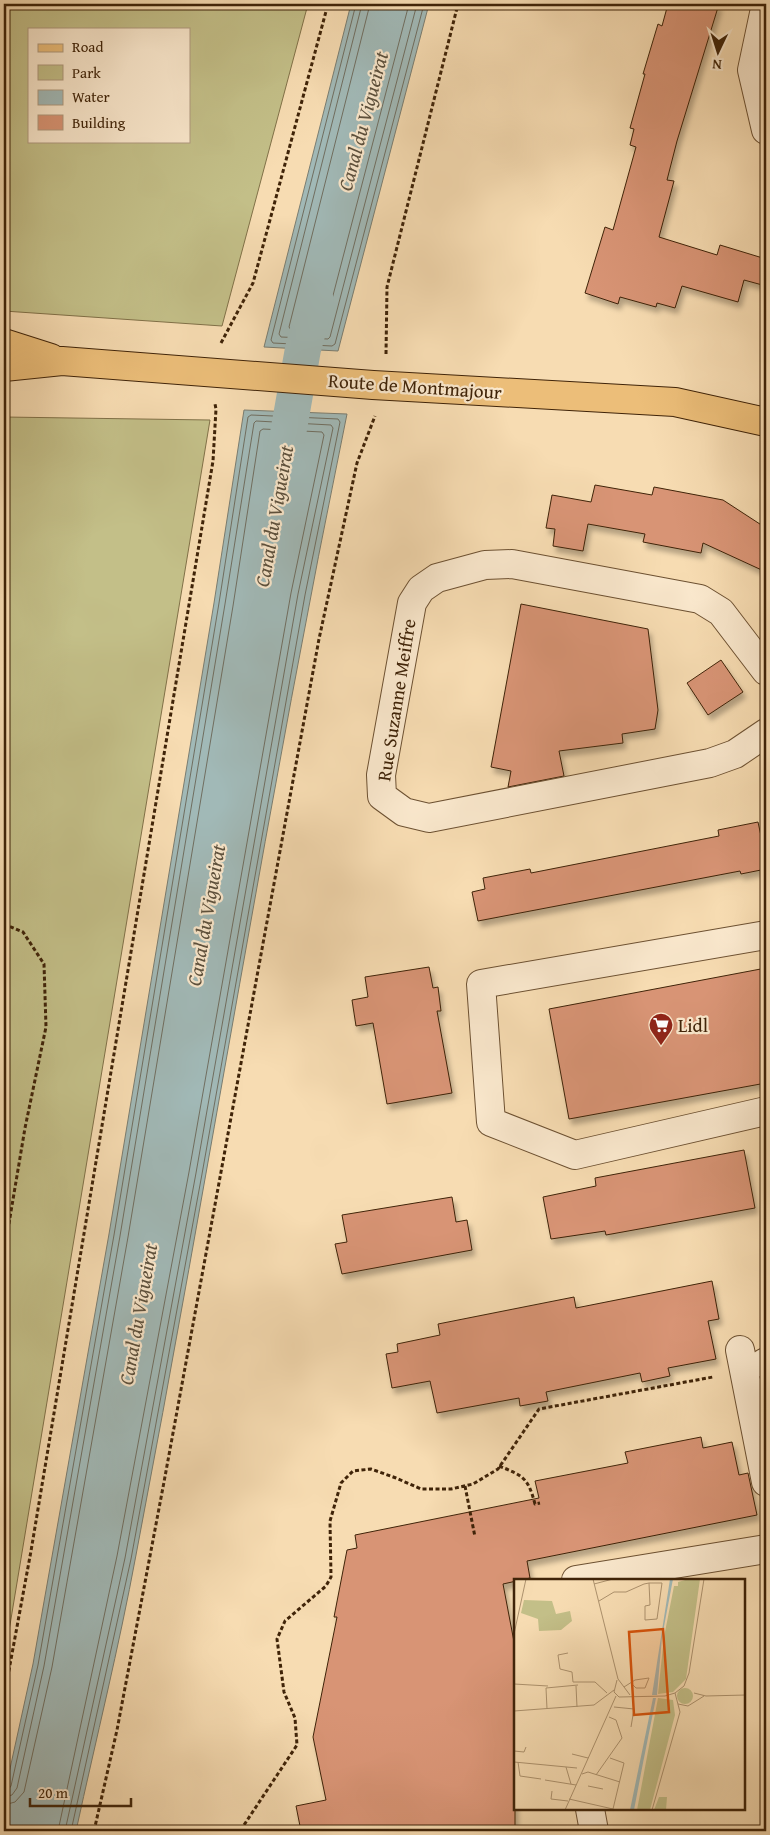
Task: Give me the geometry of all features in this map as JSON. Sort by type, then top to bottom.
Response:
[{"type":"main road","name":"Route de Montmajour","points":[[4,343],[62,361]]},
{"type":"main road","name":"Route de Montmajour","points":[[4,367],[62,361],[379,385],[675,402],[766,422]]},
{"type":"street","points":[[766,4],[752,70],[766,130]]},
{"type":"street","name":"Rue Suzanne Meiffre","points":[[766,671],[721,612],[700,598],[512,564],[485,565],[437,578],[421,589],[412,603],[381,775],[382,796],[404,812],[429,818],[710,763],[735,754],[766,732]]},
{"type":"street","points":[[766,935],[481,984],[491,1122],[575,1155],[766,1112]]},
{"type":"street","points":[[740,1350],[766,1482]]},
{"type":"street","points":[[582,1579],[766,1549]]},
{"type":"street","points":[[590,1810],[594,1831]]},
{"type":"path","points":[[4,1697],[33,1542],[213,461],[216,409],[214,372],[253,283],[328,4]]},
{"type":"path","points":[[94,1831],[117,1730],[154,1540],[319,639],[358,463],[379,385],[387,287],[458,4]]},
{"type":"path","points":[[4,924],[23,932],[44,964],[46,1027],[25,1128],[4,1253]]},
{"type":"path","points":[[242,1831],[244,1825],[297,1745],[295,1718],[284,1692],[277,1639],[285,1621],[326,1586],[331,1577],[330,1521],[340,1483],[353,1471],[371,1469],[421,1489],[451,1489],[473,1484],[498,1469],[539,1409],[718,1376]]},
{"type":"path","points":[[499,1466],[519,1474],[530,1485],[535,1504],[540,1503]]},
{"type":"path","points":[[465,1486],[475,1537]]},
{"type":"green space","points":[[4,4],[308,4],[222,326],[4,311]]},
{"type":"green space","points":[[4,417],[210,420],[4,1661]]},
{"type":"water","points":[[351,4],[429,4],[338,351],[264,347]]},
{"type":"water","points":[[244,410],[347,414],[291,699],[136,1555],[76,1831],[4,1831],[4,1796],[33,1664],[109,1234],[214,603]]},
{"type":"building","points":[[668,4],[719,4],[677,141],[667,180],[674,181],[659,237],[717,255],[720,245],[766,259],[766,286],[744,280],[738,302],[682,286],[675,308],[657,303],[656,307],[620,297],[618,304],[585,293],[605,227],[613,230],[636,147],[630,145],[634,129],[630,128],[645,74],[643,74],[658,24],[662,26]]},
{"type":"building","points":[[595,485],[652,495],[654,487],[723,500],[766,528],[766,572],[703,543],[701,553],[643,542],[645,534],[588,524],[583,551],[553,546],[555,529],[546,528],[552,495],[591,502]]},
{"type":"building","points":[[521,604],[648,629],[658,710],[655,729],[622,734],[623,743],[559,751],[564,776],[508,787],[511,771],[491,767]]},
{"type":"building","points":[[721,660],[743,692],[708,715],[687,683]]},
{"type":"building","points":[[758,822],[761,836],[766,835],[766,869],[741,874],[740,871],[478,921],[472,892],[485,889],[483,878],[530,869],[531,873],[719,836],[718,830]]},
{"type":"building","points":[[429,967],[433,988],[438,987],[441,1011],[437,1011],[452,1093],[387,1104],[373,1023],[356,1026],[352,1000],[368,997],[365,977]]},
{"type":"building","name":"Lidl","points":[[766,968],[766,1083],[569,1119],[549,1009]]},
{"type":"building","points":[[744,1150],[755,1208],[606,1235],[605,1231],[551,1239],[543,1197],[596,1186],[595,1178]]},
{"type":"building","points":[[452,1197],[456,1222],[467,1220],[472,1250],[342,1274],[335,1244],[347,1242],[342,1215]]},
{"type":"building","points":[[712,1281],[719,1319],[708,1321],[716,1359],[668,1368],[670,1376],[642,1382],[640,1373],[546,1392],[548,1401],[520,1406],[519,1398],[437,1413],[430,1381],[392,1388],[386,1354],[398,1352],[397,1344],[440,1335],[438,1324],[574,1297],[576,1308]]},
{"type":"building","points":[[701,1437],[703,1448],[732,1442],[739,1475],[748,1473],[757,1515],[527,1561],[530,1578],[514,1579],[514,1582],[503,1584],[514,1642],[515,1831],[301,1831],[296,1806],[326,1800],[313,1737],[337,1617],[334,1617],[347,1550],[357,1548],[355,1535],[539,1498],[535,1481],[628,1463],[625,1452]]},
{"type":"waterway","name":"Canal du Vigueirat","points":[[283,462],[303,349],[316,301]]},
{"type":"place","name":"Lidl","points":[[661,1046]]}]
